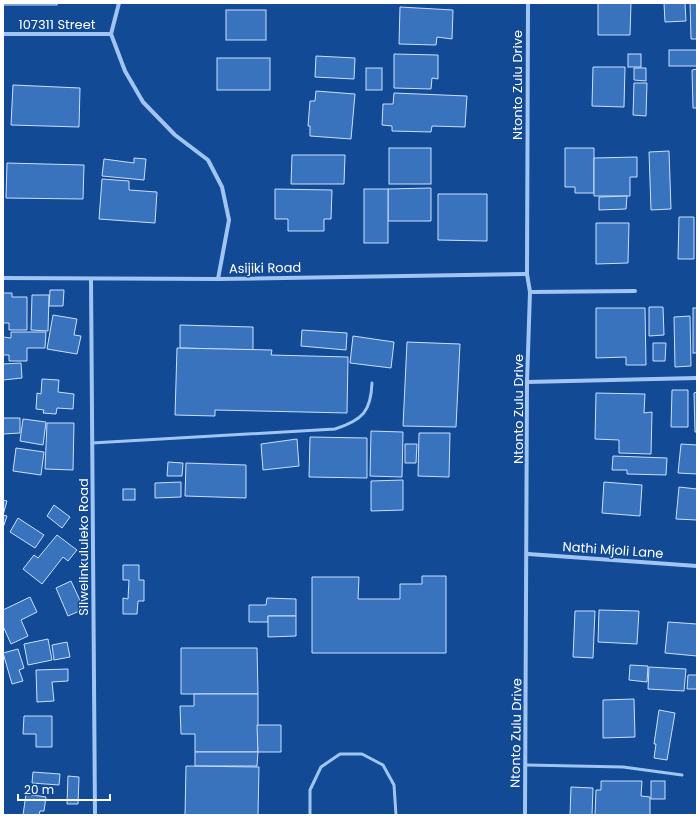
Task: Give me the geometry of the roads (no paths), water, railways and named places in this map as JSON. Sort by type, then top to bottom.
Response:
[{"type":"street","points":[[119,3],[111,34],[125,71],[143,102],[175,135],[208,160],[222,188],[229,220],[218,279]]},
{"type":"street","name":"Ntonto Zulu Drive","points":[[525,815],[527,765],[528,554],[527,382],[530,292],[527,274],[528,3]]},
{"type":"street","name":"107311 Street","points":[[3,34],[111,34]]},
{"type":"street","name":"Asijiki Road","points":[[3,278],[218,279],[527,274]]},
{"type":"street","name":"Silwelinkululeko Road","points":[[91,279],[95,815]]},
{"type":"street","points":[[530,292],[635,291]]},
{"type":"street","points":[[527,382],[697,378]]},
{"type":"street","name":"Nathi Mjoli Lane","points":[[528,554],[697,566]]},
{"type":"lane","points":[[92,443],[336,429],[352,424],[365,412],[371,400],[372,383]]},
{"type":"lane","points":[[310,815],[310,790],[321,767],[340,754],[362,754],[383,766],[394,785],[396,815]]},
{"type":"lane","points":[[527,765],[623,767],[682,775]]}]
